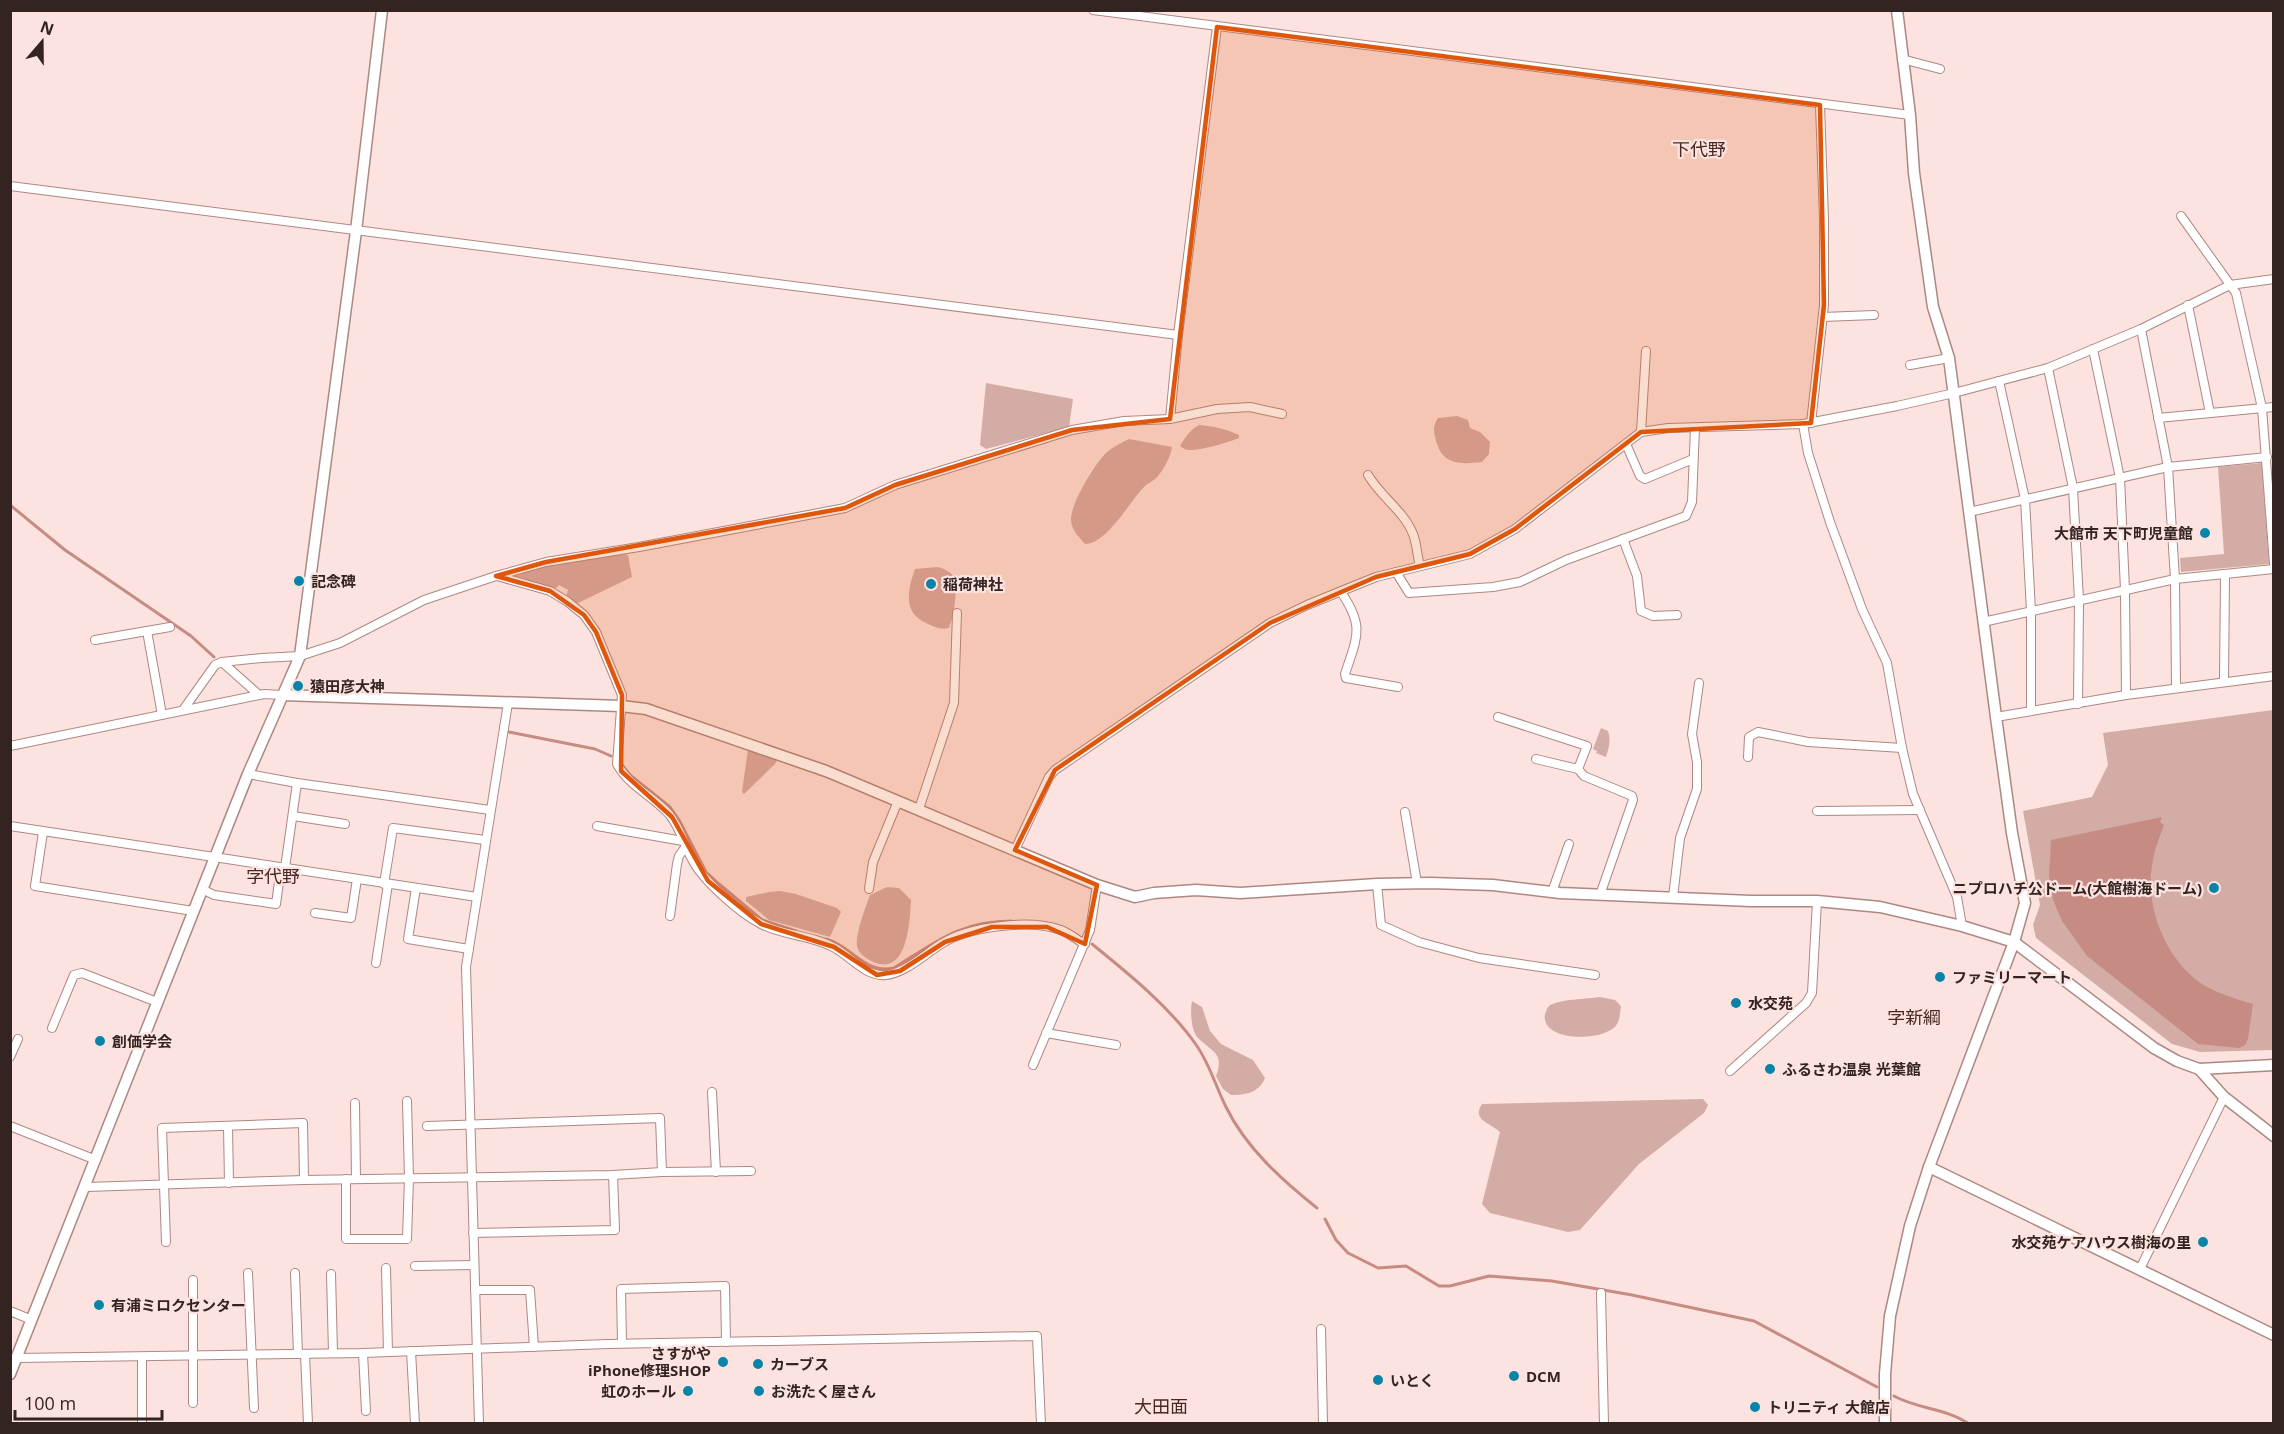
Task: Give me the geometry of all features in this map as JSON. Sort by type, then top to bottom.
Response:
[{"type":"street","points":[[10,1374],[248,774],[300,656],[356,231],[382,10]]},
{"type":"street","points":[[1094,10],[1910,116]]},
{"type":"street","points":[[1885,1424],[1885,1374],[1890,1316],[1910,1226],[1929,1167],[2014,942],[2025,903],[2012,833],[1949,358],[1933,307],[1914,173],[1898,10]]},
{"type":"street","points":[[1170,419],[1178,335],[1217,27]]},
{"type":"street","points":[[1902,58],[1940,69]]},
{"type":"street","points":[[1820,105],[1824,220],[1823,317],[1807,423],[1808,453],[1862,609],[1887,663],[1902,748],[1913,794],[1957,897],[1962,926]]},
{"type":"street","points":[[10,186],[1178,335]]},
{"type":"street","points":[[2181,216],[2235,293],[2262,408],[2274,564]]},
{"type":"street","points":[[1015,850],[1048,777],[1055,770],[1270,623],[1376,577],[1470,554],[1515,529],[1641,432],[1660,428],[1807,423],[1954,393],[2048,368],[2141,329],[2230,285],[2274,279]]},
{"type":"street","points":[[2188,305],[2210,413]]},
{"type":"street","points":[[1823,317],[1874,315]]},
{"type":"street","points":[[2141,329],[2168,467],[2175,579],[2176,688]]},
{"type":"street","points":[[2093,349],[2120,478],[2125,590],[2126,696]]},
{"type":"street","points":[[1641,432],[1646,351]]},
{"type":"street","points":[[1910,365],[1949,358]]},
{"type":"street","points":[[2048,368],[2073,488],[2079,600],[2078,704]]},
{"type":"street","points":[[1999,381],[2025,500],[2031,611],[2031,711]]},
{"type":"street","points":[[183,710],[215,665],[222,662],[300,656],[340,643],[424,600],[546,562],[845,508],[894,485],[1072,430],[1124,421],[1170,419],[1217,409],[1250,407],[1282,414]]},
{"type":"street","points":[[2158,418],[2274,407]]},
{"type":"street","points":[[1396,572],[1409,593],[1465,587],[1493,587],[1520,582],[1566,560],[1686,516],[1692,502],[1695,428]]},
{"type":"street","points":[[1626,444],[1640,476],[1645,480],[1694,459]]},
{"type":"street","points":[[1969,512],[2168,467],[2267,457]]},
{"type":"street","points":[[1368,475],[1374,486],[1409,527],[1414,536],[1419,566]]},
{"type":"street","points":[[1623,539],[1637,576],[1641,611],[1653,616],[1677,615]]},
{"type":"street","points":[[1983,622],[2175,579],[2274,569]]},
{"type":"street","points":[[2224,682],[2225,574]]},
{"type":"street","points":[[496,576],[550,591],[584,615],[596,632],[622,695],[617,764],[633,784],[661,805],[672,817],[693,862],[708,881],[726,898],[761,924],[834,947],[877,975],[888,975],[900,971],[945,942],[967,932],[992,927],[1018,925],[1047,927],[1062,930],[1085,944]]},
{"type":"street","points":[[1341,592],[1353,610],[1357,622],[1355,647],[1345,674],[1346,678],[1398,687]]},
{"type":"street","points":[[919,809],[954,703],[957,613]]},
{"type":"street","points":[[95,640],[170,627]]},
{"type":"street","points":[[147,631],[162,715]]},
{"type":"street","points":[[222,662],[259,695]]},
{"type":"street","points":[[1996,717],[2176,688],[2274,676]]},
{"type":"street","points":[[1673,897],[1680,838],[1697,789],[1697,762],[1692,734],[1699,683]]},
{"type":"street","points":[[10,746],[259,695],[431,699],[621,706],[646,709],[826,771],[1097,885],[1135,897],[1154,893],[1196,890],[1239,893],[1417,883],[1493,885],[1600,896],[1817,901],[1880,907],[1962,926],[2014,942],[2154,1048],[2177,1061],[2199,1069],[2274,1065]]},
{"type":"street","points":[[478,1424],[466,968],[508,703]]},
{"type":"street","points":[[1498,717],[1587,746],[1578,769]]},
{"type":"street","points":[[1748,757],[1749,737],[1758,732],[1808,742],[1902,748]]},
{"type":"street","points":[[1536,759],[1578,769],[1584,776],[1632,796],[1633,800],[1600,896]]},
{"type":"street","points":[[248,774],[490,810]]},
{"type":"street","points":[[202,889],[214,895],[276,904],[297,783]]},
{"type":"street","points":[[869,889],[873,862],[898,801]]},
{"type":"street","points":[[1817,811],[1920,810]]},
{"type":"street","points":[[1405,812],[1417,883]]},
{"type":"street","points":[[293,816],[345,824]]},
{"type":"street","points":[[10,826],[477,897]]},
{"type":"street","points":[[597,826],[684,844]]},
{"type":"street","points":[[376,963],[393,828],[485,840]]},
{"type":"street","points":[[43,832],[35,886],[193,911]]},
{"type":"street","points":[[670,916],[677,864],[684,844]]},
{"type":"street","points":[[1552,892],[1569,844]]},
{"type":"street","points":[[315,913],[351,918],[357,879]]},
{"type":"street","points":[[1377,884],[1381,925],[1419,942],[1479,958],[1595,975]]},
{"type":"street","points":[[1033,1065],[1090,930],[1097,885]]},
{"type":"street","points":[[416,888],[408,939],[469,949]]},
{"type":"street","points":[[1730,1071],[1806,1003],[1812,993],[1817,901]]},
{"type":"street","points":[[52,1028],[74,975],[82,973],[157,1002]]},
{"type":"street","points":[[1046,1033],[1116,1044]]},
{"type":"street","points":[[10,1057],[18,1039]]},
{"type":"street","points":[[2199,1069],[2224,1097],[2274,1137]]},
{"type":"street","points":[[712,1092],[716,1172]]},
{"type":"street","points":[[2140,1269],[2224,1097]]},
{"type":"street","points":[[346,1179],[346,1239],[408,1239],[409,1178],[406,1101]]},
{"type":"street","points":[[355,1103],[356,1179]]},
{"type":"street","points":[[427,1126],[660,1118],[662,1172]]},
{"type":"street","points":[[166,1242],[162,1128],[303,1123],[304,1180]]},
{"type":"street","points":[[10,1126],[96,1160]]},
{"type":"street","points":[[228,1126],[230,1183]]},
{"type":"street","points":[[1929,1167],[2274,1335]]},
{"type":"street","points":[[86,1187],[346,1179],[751,1172]]},
{"type":"street","points":[[473,1233],[615,1230],[613,1175]]},
{"type":"street","points":[[415,1266],[474,1265]]},
{"type":"street","points":[[386,1268],[388,1352]]},
{"type":"street","points":[[249,1273],[254,1408]]},
{"type":"street","points":[[296,1273],[308,1424]]},
{"type":"street","points":[[331,1274],[333,1353]]},
{"type":"street","points":[[193,1280],[194,1403]]},
{"type":"street","points":[[622,1343],[621,1289],[725,1286],[726,1342]]},
{"type":"street","points":[[475,1290],[530,1290],[534,1347]]},
{"type":"street","points":[[1601,1293],[1605,1424]]},
{"type":"street","points":[[10,1311],[32,1320]]},
{"type":"street","points":[[1321,1329],[1323,1424]]},
{"type":"street","points":[[16,1358],[142,1358],[363,1353],[622,1343],[1037,1336],[1041,1424]]},
{"type":"street","points":[[411,1351],[415,1424]]},
{"type":"street","points":[[363,1353],[366,1411]]},
{"type":"street","points":[[142,1358],[142,1424]]},
{"type":"highlighted area","points":[[1217,27],[1820,105],[1824,305],[1811,423],[1641,432],[1515,529],[1470,554],[1376,577],[1270,623],[1055,770],[1015,850],[1097,885],[1085,944],[1047,927],[992,927],[945,942],[900,971],[877,975],[834,947],[761,924],[708,881],[672,817],[621,771],[622,695],[596,632],[584,615],[550,591],[496,576],[546,562],[845,508],[895,485],[1072,430],[1170,419]]},
{"type":"shaded area","points":[[986,383],[1073,399],[1069,427],[986,449],[980,445]]},
{"type":"shaded area","points":[[1457,416],[1468,420],[1470,428],[1480,432],[1490,442],[1489,454],[1482,462],[1451,461],[1445,457],[1437,445],[1434,429],[1438,418]]},
{"type":"shaded area","points":[[1199,425],[1229,431],[1239,435],[1239,438],[1200,449],[1188,450],[1180,446],[1188,434]]},
{"type":"shaded area","points":[[1129,439],[1172,447],[1169,458],[1158,476],[1144,487],[1109,530],[1093,542],[1085,544],[1076,534],[1072,524],[1074,505],[1100,459],[1111,449]]},
{"type":"shaded area","points":[[2262,463],[2269,564],[2181,572],[2180,558],[2224,554],[2218,467]]},
{"type":"shaded area","points":[[628,555],[632,577],[576,604],[566,597],[568,590],[559,585],[553,591],[509,575],[534,568]]},
{"type":"shaded area","points":[[938,567],[951,574],[955,583],[954,610],[949,628],[946,629],[935,627],[918,618],[913,613],[909,599],[910,584],[915,569]]},
{"type":"shaded area","points":[[2273,710],[2273,1050],[2200,1052],[2172,1044],[2036,938],[2033,925],[2040,905],[2023,811],[2092,797],[2108,765],[2103,733]]},
{"type":"shaded area","points":[[1601,728],[1608,731],[1609,735],[1606,757],[1596,753],[1597,751],[1593,749]]},
{"type":"shaded area","points":[[748,749],[778,758],[775,764],[744,794],[742,792]]},
{"type":"shaded area","points":[[2162,817],[2160,822],[2164,825],[2155,851],[2151,876],[2151,892],[2158,924],[2173,954],[2194,978],[2215,991],[2253,1004],[2248,1039],[2245,1045],[2239,1048],[2198,1044],[2087,956],[2062,921],[2053,900],[2049,876],[2051,840]]},
{"type":"shaded area","points":[[887,887],[899,888],[911,900],[905,943],[895,961],[887,964],[876,963],[866,958],[859,951],[857,938],[870,895]]},
{"type":"shaded area","points":[[780,891],[837,908],[841,912],[830,937],[769,920],[746,901],[746,897]]},
{"type":"shaded area","points":[[1600,997],[1615,1000],[1621,1006],[1618,1022],[1611,1030],[1601,1034],[1575,1037],[1563,1035],[1546,1023],[1545,1014],[1548,1007],[1553,1004]]},
{"type":"shaded area","points":[[1192,1001],[1202,1007],[1210,1031],[1221,1044],[1253,1060],[1265,1078],[1255,1090],[1246,1094],[1231,1095],[1223,1089],[1216,1076],[1218,1058],[1198,1038],[1192,1026]]},
{"type":"shaded area","points":[[1703,1099],[1708,1105],[1704,1113],[1639,1164],[1580,1230],[1568,1232],[1490,1213],[1482,1204],[1500,1132],[1480,1118],[1479,1109],[1482,1104]]},
{"type":"waterway","points":[[10,505],[65,550],[191,636],[214,657]]},
{"type":"waterway","points":[[509,732],[595,749],[611,756]]},
{"type":"waterway","points":[[622,765],[630,775],[670,807],[706,872],[762,920],[796,931]]},
{"type":"waterway","points":[[826,939],[844,947],[867,964],[884,969],[894,968],[936,942],[963,929],[994,922],[1012,921]]},
{"type":"waterway","points":[[1092,944],[1148,992],[1186,1032],[1202,1053],[1234,1122],[1254,1150],[1278,1175],[1317,1208]]},
{"type":"waterway","points":[[1325,1219],[1336,1240],[1348,1253],[1378,1268],[1406,1266],[1439,1286],[1450,1286],[1489,1276],[1552,1281],[1632,1295],[1754,1321],[1877,1387]]},
{"type":"waterway","points":[[1894,1396],[1912,1404],[1951,1415],[1969,1424]]},
{"type":"place","name":"大館市 天下町児童館","points":[[2205,533]]},
{"type":"place","name":"記念碑","points":[[299,581]]},
{"type":"place","name":"稲荷神社","points":[[931,584]]},
{"type":"place","name":"猿田彦大神","points":[[298,686]]},
{"type":"place","name":"ニプロハチ公ドーム(大館樹海ドーム)","points":[[2214,888]]},
{"type":"place","name":"ファミリーマート","points":[[1940,977]]},
{"type":"place","name":"水交苑","points":[[1736,1003]]},
{"type":"place","name":"創価学会","points":[[100,1041]]},
{"type":"place","name":"ふるさわ温泉 光葉館","points":[[1770,1069]]},
{"type":"place","name":"水交苑ケアハウス樹海の里","points":[[2203,1242]]},
{"type":"place","name":"有浦ミロクセンター","points":[[99,1305]]},
{"type":"place","name":"さすがや iPhone修理SHOP","points":[[723,1362]]},
{"type":"place","name":"カーブス","points":[[758,1364]]},
{"type":"place","name":"DCM","points":[[1514,1376]]},
{"type":"place","name":"いとく","points":[[1378,1380]]},
{"type":"place","name":"虹のホール","points":[[688,1391]]},
{"type":"place","name":"お洗たく屋さん","points":[[759,1391]]},
{"type":"place","name":"トリニティ 大館店","points":[[1755,1407]]},
{"type":"district","name":"下代野","points":[[1699,149]]},
{"type":"district","name":"字代野","points":[[273,876]]},
{"type":"district","name":"字新綱","points":[[1914,1017]]},
{"type":"district","name":"大田面","points":[[1161,1406]]}]
